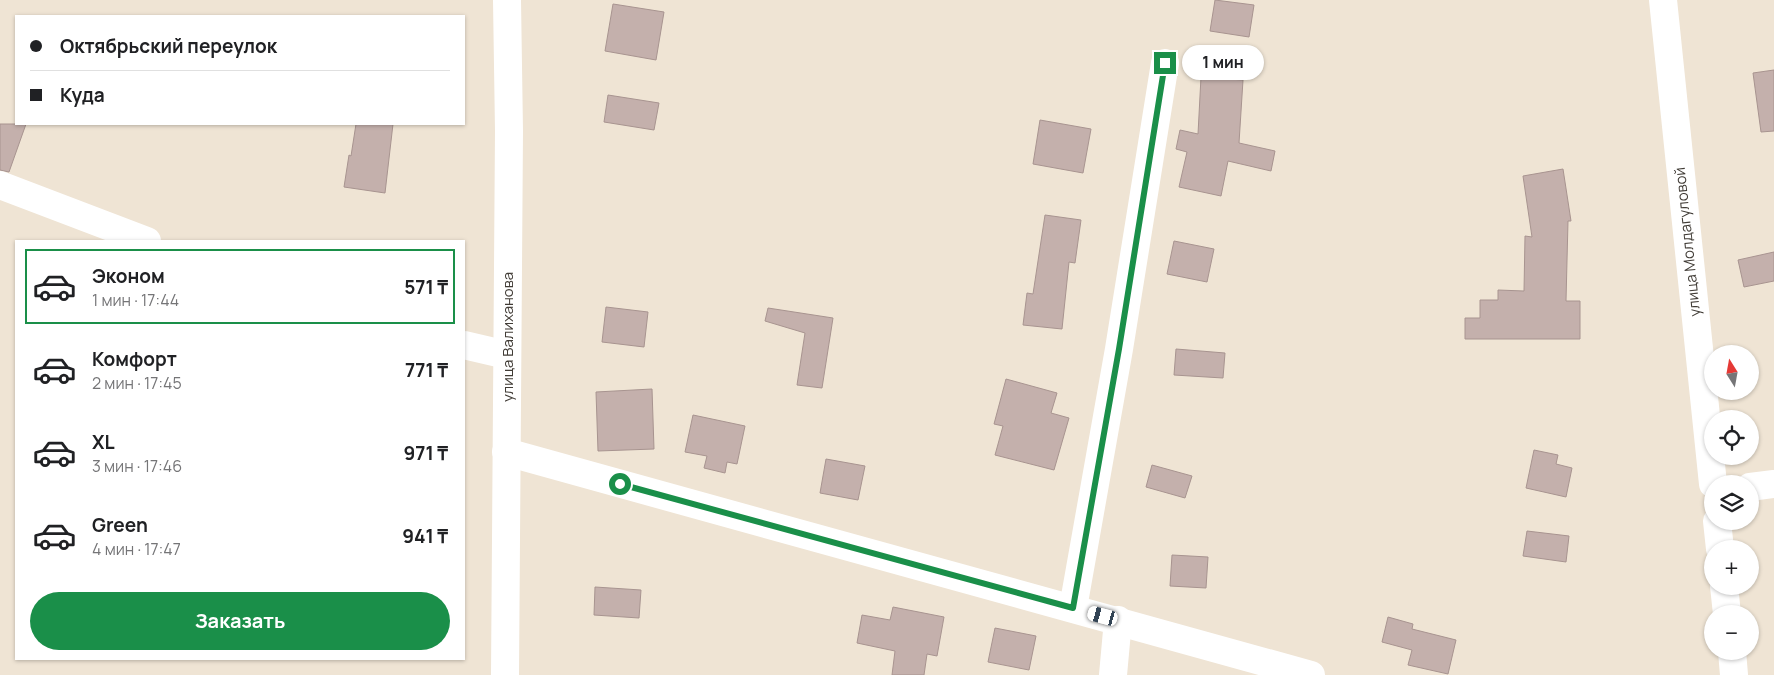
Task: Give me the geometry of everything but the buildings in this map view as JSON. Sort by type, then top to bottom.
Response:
[{"type":"street","name":"улица Валиханова","points":[[505,675],[509,131],[507,0]]},
{"type":"street","name":"улица Молдагуловой","points":[[1663,0],[1712,475]]},
{"type":"street","points":[[1073,608],[1119,349],[1165,63]]},
{"type":"street","points":[[0,184],[144,240]]},
{"type":"street","points":[[465,345],[507,355]]},
{"type":"street","points":[[506,452],[1311,675]]},
{"type":"street","points":[[1759,486],[1774,484]]},
{"type":"street","points":[[1113,675],[1118,620]]},
{"type":"street","points":[[1733,660],[1734,675]]},
{"type":"route","points":[[620,484],[1073,608],[1119,349],[1165,63]]}]
